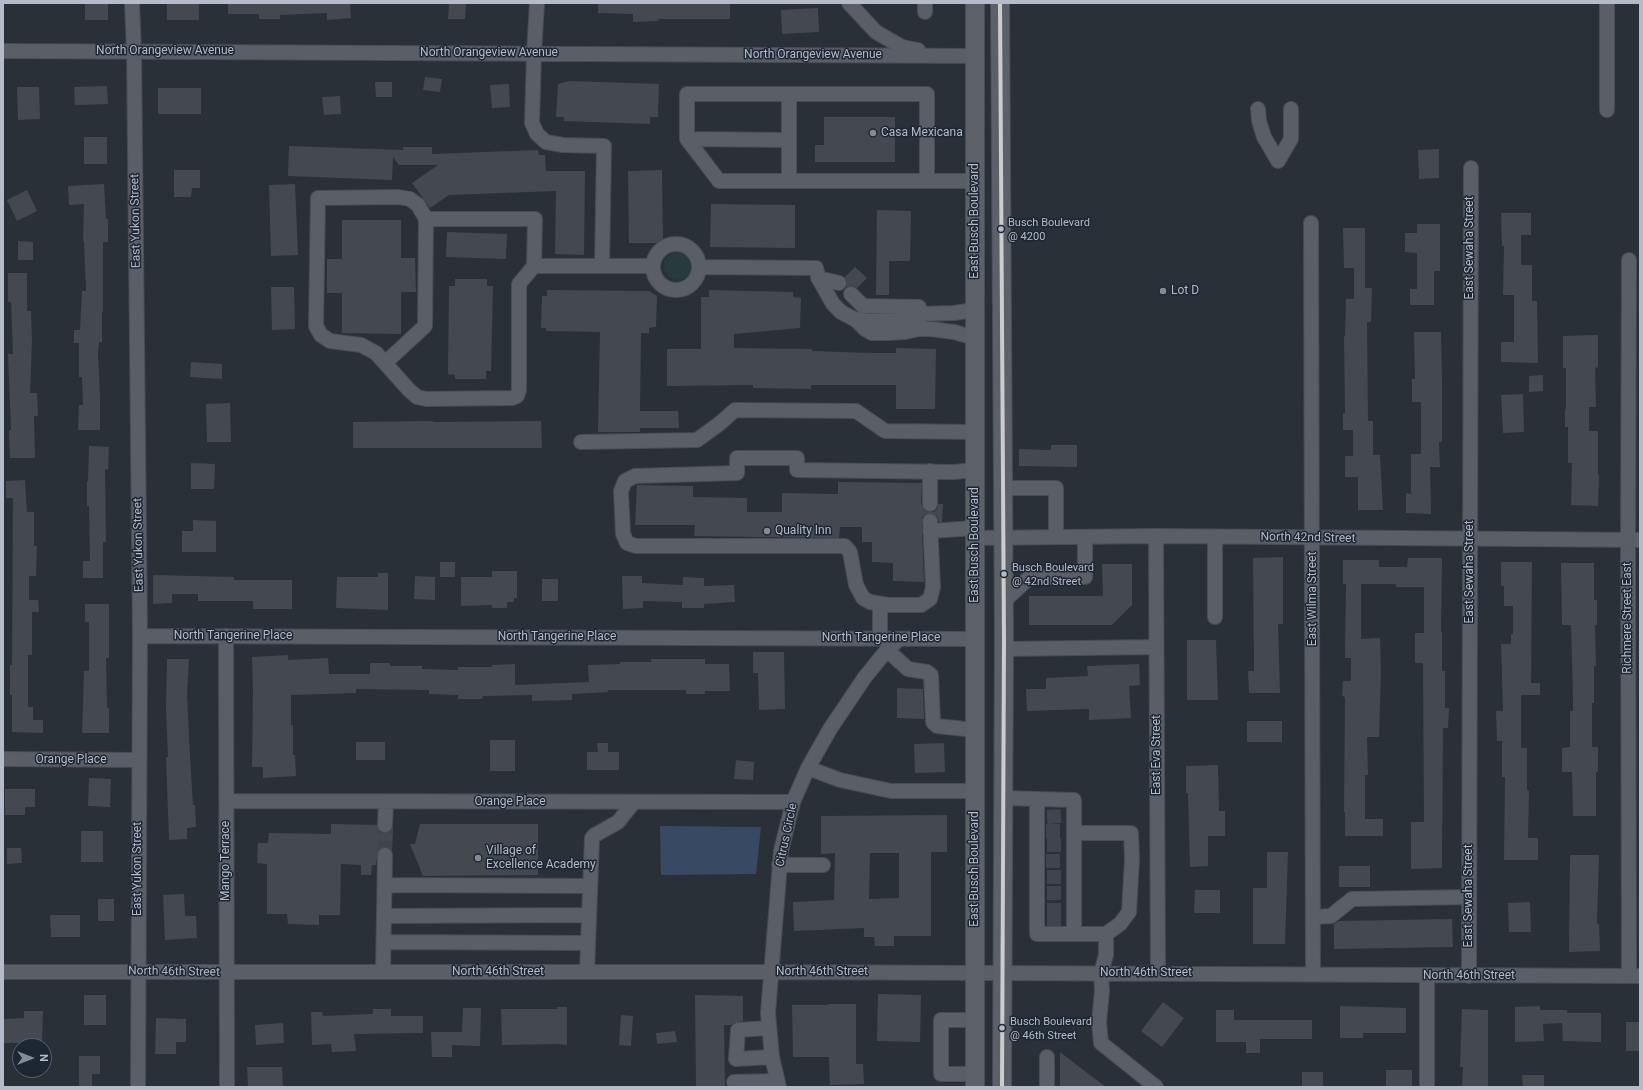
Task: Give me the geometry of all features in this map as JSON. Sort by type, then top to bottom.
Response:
[{"type":"main road","name":"East Busch Boulevard","points":[[975,3],[975,1080]]},
{"type":"main road","name":"East Busch Boulevard","points":[[1000,3],[1000,218],[1004,601],[1002,1087]]},
{"type":"main road","points":[[975,56],[985,75],[988,179],[1000,218]]},
{"type":"street","name":"East Yukon Street","points":[[132,3],[134,51],[140,636],[138,1087]]},
{"type":"street","points":[[537,3],[532,123],[537,134],[546,142],[563,145],[604,146],[602,266]]},
{"type":"street","points":[[849,3],[876,32],[902,47],[945,56]]},
{"type":"street","points":[[1607,3],[1607,110]]},
{"type":"street","name":"North Orangeview Avenue","points":[[3,51],[975,56]]},
{"type":"street","points":[[927,181],[927,94],[687,94],[687,139],[719,181],[927,181],[975,181]]},
{"type":"street","points":[[789,94],[789,181]]},
{"type":"street","points":[[1258,108],[1259,122],[1264,137],[1278,161],[1291,139],[1291,109]]},
{"type":"street","points":[[687,139],[789,140]]},
{"type":"street","name":"East Sewaha Street","points":[[1469,976],[1470,168]]},
{"type":"street","points":[[385,363],[425,326],[426,219],[418,205],[410,199],[318,198],[316,326],[321,335],[330,341],[361,345],[376,353],[409,390],[417,397],[426,399],[512,398],[517,396],[520,390],[519,284],[534,266],[535,219],[426,219]]},
{"type":"street","name":"East Wilma Street","points":[[1311,223],[1313,974]]},
{"type":"street","points":[[680,245],[688,248],[693,253],[699,267],[694,281],[683,289],[676,290],[668,289],[657,280],[653,266],[659,252],[665,247],[680,245]]},
{"type":"street","name":"Richmere Street East","points":[[1629,260],[1634,540],[1634,976]]},
{"type":"street","points":[[534,266],[653,266]]},
{"type":"street","points":[[699,267],[816,268],[818,278],[833,304],[841,312],[854,319],[868,321],[919,318],[975,310]]},
{"type":"street","points":[[818,278],[839,283]]},
{"type":"street","points":[[851,294],[863,306],[919,318],[954,332],[975,338]]},
{"type":"street","points":[[854,319],[858,310],[869,307]]},
{"type":"street","points":[[581,442],[697,440],[735,410],[856,411],[885,431],[975,432]]},
{"type":"street","points":[[975,470],[797,470],[797,458],[737,458],[737,473],[635,476],[624,481],[621,491],[623,534],[627,543],[636,546],[845,546],[850,552],[856,585],[863,598],[870,602],[880,604],[884,644],[908,669],[927,672],[931,675],[933,722],[937,726],[975,730]]},
{"type":"street","points":[[930,471],[930,504]]},
{"type":"street","points":[[1002,488],[1056,488],[1056,537]]},
{"type":"street","name":"North 42nd Street","points":[[880,604],[903,606],[921,605],[930,600],[933,588],[930,526],[1003,538],[1156,536],[1634,540]]},
{"type":"street","name":"East Eva Street","points":[[1156,536],[1158,974]]},
{"type":"street","points":[[1004,601],[1030,577],[1085,577],[1085,537]]},
{"type":"street","points":[[1214,618],[1215,537]]},
{"type":"street","name":"North Tangerine Place","points":[[140,636],[884,644],[899,639],[975,639]]},
{"type":"street","name":"Mango Terrace","points":[[226,636],[227,1087]]},
{"type":"street","name":"Citrus Circle","points":[[778,1084],[772,1057],[768,1013],[781,851],[793,802],[808,768],[830,728],[865,678],[884,644]]},
{"type":"street","points":[[1004,649],[1156,647]]},
{"type":"street","name":"Orange Place","points":[[3,759],[139,760]]},
{"type":"street","points":[[808,768],[840,780],[891,791],[975,791]]},
{"type":"street","points":[[1004,798],[1074,800],[1069,816],[1069,920]]},
{"type":"street","points":[[1037,799],[1042,824],[1042,916],[1037,934],[1069,920],[1106,934]]},
{"type":"street","name":"Orange Place","points":[[226,802],[793,802]]},
{"type":"street","points":[[385,825],[386,802]]},
{"type":"street","points":[[587,972],[589,886],[592,838],[618,822],[634,802]]},
{"type":"street","points":[[1070,837],[1131,833],[1132,859],[1129,912],[1120,924],[1106,934]]},
{"type":"street","points":[[383,972],[385,855]]},
{"type":"street","points":[[779,865],[823,865]]},
{"type":"street","points":[[385,884],[589,886]]},
{"type":"street","points":[[1313,916],[1331,916],[1352,899],[1469,897]]},
{"type":"street","points":[[384,916],[588,915]]},
{"type":"street","points":[[1106,934],[1106,955],[1101,973],[1099,1022],[1101,1043],[1156,1087]]},
{"type":"street","points":[[384,942],[588,943]]},
{"type":"street","name":"North 46th Street","points":[[3,972],[772,972],[1634,976]]},
{"type":"street","points":[[1427,976],[1427,1087]]},
{"type":"street","points":[[974,1020],[941,1020],[941,1074],[975,1080]]},
{"type":"street","points":[[769,1028],[738,1030],[736,1059],[772,1057]]},
{"type":"street","points":[[1047,1057],[1047,1087]]},
{"type":"street","points":[[734,1082],[778,1084]]},
{"type":"green space","points":[[678,252],[684,253],[688,256],[691,260],[691,272],[688,276],[684,279],[678,280],[672,279],[668,276],[665,272],[664,266],[665,260],[668,256],[672,253]]},
{"type":"water","points":[[660,826],[761,827],[756,874],[661,875]]},
{"type":"building","points":[[85,3],[108,3],[108,20],[85,20]]},
{"type":"building","points":[[167,3],[199,3],[199,20],[167,20]]},
{"type":"building","points":[[228,3],[350,3],[351,18],[327,20],[327,13],[280,15],[280,19],[259,19],[259,14],[228,14]]},
{"type":"building","points":[[449,3],[466,3],[465,19],[448,19]]},
{"type":"building","points":[[598,3],[730,3],[730,19],[658,19],[659,21],[633,22],[633,14],[598,13]]},
{"type":"building","points":[[818,8],[819,32],[782,34],[781,10]]},
{"type":"building","points":[[425,77],[442,79],[440,92],[423,90]]},
{"type":"building","points":[[569,81],[659,84],[658,117],[650,117],[650,124],[564,121],[564,117],[556,117],[558,84]]},
{"type":"building","points":[[375,82],[392,82],[392,97],[376,97]]},
{"type":"building","points":[[509,84],[510,107],[492,108],[490,85]]},
{"type":"building","points":[[107,86],[108,104],[75,105],[74,87]]},
{"type":"building","points":[[17,87],[39,87],[40,119],[18,120]]},
{"type":"building","points":[[158,88],[201,88],[201,114],[158,114]]},
{"type":"building","points":[[340,96],[341,114],[324,115],[322,97]]},
{"type":"building","points":[[824,117],[895,117],[895,162],[815,162],[815,145],[824,145]]},
{"type":"building","points":[[84,137],[107,137],[107,164],[84,164]]},
{"type":"building","points":[[289,146],[403,150],[403,147],[432,147],[432,154],[538,150],[539,155],[545,155],[546,171],[585,171],[584,255],[555,254],[556,191],[449,195],[430,208],[412,183],[438,165],[399,165],[393,157],[392,180],[288,176]]},
{"type":"building","points":[[1439,149],[1439,178],[1419,179],[1418,150]]},
{"type":"building","points":[[174,170],[200,170],[200,188],[192,188],[191,197],[174,197]]},
{"type":"building","points":[[662,170],[663,243],[629,243],[628,171]]},
{"type":"building","points":[[104,184],[106,219],[108,219],[108,242],[103,242],[102,342],[99,342],[98,354],[100,430],[78,430],[79,405],[83,405],[82,377],[79,377],[79,343],[74,343],[74,330],[80,330],[82,291],[86,291],[83,241],[84,204],[69,205],[68,186]]},
{"type":"building","points":[[295,184],[298,255],[271,256],[269,185]]},
{"type":"building","points":[[27,190],[37,211],[17,221],[7,200]]},
{"type":"building","points":[[711,204],[795,205],[795,248],[710,247]]},
{"type":"building","points":[[877,210],[911,211],[910,261],[889,261],[889,295],[876,295]]},
{"type":"building","points":[[1501,213],[1531,213],[1531,235],[1521,235],[1521,265],[1532,265],[1532,301],[1537,301],[1538,363],[1501,362],[1501,342],[1514,342],[1514,295],[1503,295],[1504,246],[1502,246]]},
{"type":"building","points":[[342,220],[401,220],[401,258],[415,258],[416,292],[401,292],[401,334],[342,333],[342,293],[327,293],[327,259],[342,259]]},
{"type":"building","points":[[1417,224],[1440,224],[1440,271],[1434,271],[1434,305],[1410,305],[1410,289],[1417,289],[1417,253],[1405,252],[1405,233],[1417,233]]},
{"type":"building","points":[[1343,228],[1365,228],[1365,288],[1372,288],[1371,322],[1367,322],[1368,421],[1373,421],[1373,455],[1380,455],[1383,510],[1358,510],[1358,477],[1345,477],[1345,456],[1353,456],[1353,430],[1343,430],[1343,413],[1345,413],[1344,336],[1346,299],[1354,299],[1354,268],[1344,268]]},
{"type":"building","points":[[447,232],[507,234],[506,259],[446,257]]},
{"type":"building","points":[[18,241],[33,242],[33,260],[18,260]]},
{"type":"building","points":[[855,267],[867,278],[857,288],[853,286],[846,287],[847,281],[845,277]]},
{"type":"building","points":[[8,273],[27,273],[27,311],[31,311],[32,341],[30,393],[37,393],[38,416],[34,416],[35,458],[10,458],[9,430],[11,430],[8,354],[13,354],[11,302],[8,302]]},
{"type":"building","points":[[455,279],[487,279],[487,286],[493,286],[491,371],[486,371],[486,379],[455,379],[455,375],[448,374],[449,286],[455,286]]},
{"type":"building","points":[[271,287],[294,287],[295,329],[272,330]]},
{"type":"building","points":[[547,290],[649,291],[657,296],[656,327],[649,328],[649,333],[641,333],[640,411],[678,411],[679,428],[640,428],[640,432],[598,432],[600,332],[546,331],[546,328],[541,328],[542,296],[547,296]]},
{"type":"building","points":[[709,290],[793,292],[793,297],[801,298],[800,328],[734,334],[734,348],[812,349],[812,351],[870,353],[896,353],[896,348],[936,349],[935,409],[896,409],[896,385],[811,385],[811,389],[753,388],[753,385],[667,386],[667,349],[701,349],[701,297],[709,297]]},
{"type":"building","points":[[1414,332],[1441,332],[1442,442],[1439,442],[1440,467],[1430,467],[1431,514],[1406,513],[1406,493],[1411,494],[1411,454],[1421,454],[1421,402],[1412,402],[1412,379],[1415,379]]},
{"type":"building","points":[[1598,335],[1598,367],[1595,368],[1596,407],[1589,407],[1589,431],[1598,431],[1598,506],[1571,505],[1572,463],[1568,463],[1568,427],[1565,427],[1566,368],[1563,368],[1563,336]]},
{"type":"building","points":[[191,362],[222,364],[222,379],[190,377]]},
{"type":"building","points":[[1543,375],[1543,391],[1529,392],[1529,376]]},
{"type":"building","points":[[1523,394],[1524,432],[1503,433],[1501,395]]},
{"type":"building","points":[[230,403],[231,442],[207,442],[206,404]]},
{"type":"building","points":[[541,421],[542,448],[353,448],[353,422]]},
{"type":"building","points":[[1051,445],[1077,445],[1077,467],[1019,466],[1019,449],[1051,450]]},
{"type":"building","points":[[89,446],[109,447],[108,470],[105,469],[106,542],[103,542],[103,578],[83,578],[83,561],[90,561],[89,506],[87,506]]},
{"type":"building","points":[[191,463],[215,464],[214,489],[191,489]]},
{"type":"building","points":[[25,480],[27,512],[34,512],[34,546],[37,546],[36,576],[29,576],[29,600],[38,600],[39,612],[32,612],[32,655],[28,655],[28,707],[33,707],[33,720],[43,720],[43,733],[12,732],[10,665],[12,665],[13,498],[6,498],[6,481]]},
{"type":"building","name":"Quality Inn","points":[[838,482],[922,483],[921,503],[925,511],[934,512],[937,509],[938,504],[943,504],[942,522],[939,522],[937,516],[930,513],[922,517],[924,582],[893,581],[893,563],[872,562],[872,542],[862,542],[862,527],[840,527],[839,538],[828,538],[694,536],[695,525],[635,525],[637,485],[693,486],[693,497],[747,498],[747,512],[782,512],[782,493],[838,494]]},
{"type":"building","points":[[193,520],[216,521],[216,552],[182,552],[182,531],[193,531]]},
{"type":"building","points":[[1283,557],[1283,624],[1278,624],[1280,693],[1249,693],[1248,671],[1254,671],[1253,558]]},
{"type":"building","points":[[1408,558],[1442,558],[1442,671],[1445,671],[1445,708],[1449,708],[1448,728],[1443,728],[1442,868],[1411,869],[1411,822],[1424,822],[1423,663],[1415,663],[1415,633],[1424,633],[1424,587],[1396,587],[1396,584],[1361,584],[1361,639],[1380,638],[1381,672],[1379,737],[1367,737],[1368,775],[1365,775],[1365,819],[1383,819],[1383,836],[1345,836],[1345,697],[1342,696],[1343,681],[1351,681],[1351,658],[1345,658],[1346,584],[1343,584],[1343,560],[1379,560],[1379,567],[1407,567]]},
{"type":"building","points":[[440,562],[455,562],[455,577],[440,577]]},
{"type":"building","points":[[1501,562],[1532,562],[1531,683],[1540,683],[1540,695],[1521,695],[1521,748],[1527,748],[1527,790],[1529,791],[1528,838],[1538,838],[1538,860],[1504,860],[1505,777],[1502,777],[1502,741],[1497,741],[1496,711],[1503,711],[1501,644],[1511,644],[1511,634],[1513,634],[1513,606],[1504,606],[1504,586],[1501,586]]},
{"type":"building","points":[[1561,563],[1594,563],[1594,600],[1597,600],[1597,625],[1595,625],[1596,666],[1594,666],[1594,703],[1592,703],[1592,747],[1598,747],[1598,772],[1596,772],[1596,816],[1573,816],[1572,772],[1562,772],[1562,748],[1570,747],[1570,711],[1573,711],[1573,696],[1571,625],[1562,625]]},
{"type":"building","points":[[1102,564],[1132,564],[1132,605],[1112,625],[1029,625],[1029,596],[1103,596]]},
{"type":"building","points":[[492,571],[517,571],[517,598],[514,598],[514,602],[507,602],[507,608],[492,608],[492,605],[461,606],[461,577],[492,577]]},
{"type":"building","points":[[378,573],[388,573],[388,610],[336,608],[337,577],[378,577]]},
{"type":"building","points":[[153,575],[234,577],[234,580],[292,580],[292,609],[253,609],[253,601],[198,601],[198,594],[172,594],[172,603],[153,604]]},
{"type":"building","points":[[415,576],[435,577],[435,600],[414,599]]},
{"type":"building","points":[[622,576],[642,576],[642,583],[683,585],[683,577],[704,578],[704,586],[734,585],[735,602],[704,604],[704,608],[682,608],[682,602],[643,601],[643,608],[623,609]]},
{"type":"building","points":[[542,579],[558,579],[558,601],[542,601]]},
{"type":"building","points":[[85,604],[109,604],[109,658],[106,658],[109,733],[82,733],[84,671],[89,671],[89,622],[85,622]]},
{"type":"building","points":[[1187,640],[1216,640],[1218,700],[1187,700]]},
{"type":"building","points":[[753,652],[784,652],[785,709],[759,710],[758,673],[753,673]]},
{"type":"building","points":[[288,655],[288,660],[328,658],[329,674],[370,674],[370,663],[390,663],[390,666],[422,666],[422,669],[458,670],[458,667],[492,667],[492,665],[515,664],[515,685],[589,682],[588,665],[620,664],[620,662],[651,662],[651,659],[705,659],[705,664],[729,664],[730,691],[705,691],[705,694],[686,694],[686,690],[608,690],[608,692],[572,694],[572,700],[532,701],[532,695],[483,696],[482,699],[458,699],[458,695],[429,694],[429,690],[356,689],[356,693],[291,695],[291,725],[293,725],[293,755],[295,755],[296,776],[263,778],[263,767],[252,767],[252,657]]},
{"type":"building","points":[[167,659],[189,659],[187,694],[193,805],[195,805],[196,827],[187,828],[187,839],[169,840],[166,757],[168,757],[166,708]]},
{"type":"building","points":[[1139,664],[1140,685],[1129,686],[1131,718],[1089,720],[1089,709],[1027,711],[1026,689],[1046,689],[1046,678],[1088,676],[1087,666]]},
{"type":"building","points":[[897,688],[923,689],[924,719],[897,718]]},
{"type":"building","points":[[1247,721],[1282,721],[1282,742],[1247,742]]},
{"type":"building","points":[[490,740],[515,740],[515,771],[490,771]]},
{"type":"building","points":[[356,742],[385,742],[385,760],[356,760]]},
{"type":"building","points":[[597,743],[608,743],[608,752],[619,752],[619,770],[587,770],[587,752],[598,752]]},
{"type":"building","points":[[944,743],[945,772],[915,773],[914,744]]},
{"type":"building","points":[[736,760],[754,762],[753,780],[734,779]]},
{"type":"building","points":[[1218,765],[1219,811],[1225,811],[1225,836],[1208,836],[1208,866],[1190,867],[1186,766]]},
{"type":"building","points":[[89,778],[111,779],[110,807],[88,806]]},
{"type":"building","points":[[5,789],[35,789],[35,807],[25,807],[25,815],[5,815]]},
{"type":"building","points":[[947,815],[947,852],[931,852],[931,936],[894,936],[894,946],[875,946],[874,937],[864,937],[864,928],[794,931],[793,902],[834,900],[835,853],[821,854],[821,816]],"holes":[[[870,853],[899,853],[899,898],[869,899]]]},
{"type":"building","points":[[331,824],[377,825],[380,832],[385,833],[389,832],[393,827],[392,851],[386,847],[378,850],[376,865],[372,865],[371,875],[361,875],[361,865],[341,864],[340,915],[319,915],[319,925],[288,924],[287,914],[267,914],[267,864],[257,863],[258,843],[268,843],[269,833],[331,834]]},
{"type":"building","points":[[420,824],[538,824],[538,875],[423,876],[410,844],[415,844]]},
{"type":"building","points":[[81,831],[103,831],[103,862],[81,862]]},
{"type":"building","points":[[7,848],[21,848],[22,863],[7,864]]},
{"type":"building","points":[[1267,852],[1288,852],[1285,944],[1253,944],[1253,888],[1267,888]]},
{"type":"building","points":[[1570,855],[1599,855],[1597,924],[1599,924],[1600,951],[1569,952]]},
{"type":"building","points":[[1339,866],[1370,866],[1370,887],[1339,887]]},
{"type":"building","points":[[1195,890],[1220,890],[1220,913],[1194,913]]},
{"type":"building","points":[[184,894],[185,916],[196,916],[197,938],[165,940],[163,895]]},
{"type":"building","points":[[98,899],[114,899],[114,921],[98,921]]},
{"type":"building","points":[[1530,902],[1531,932],[1509,932],[1508,903]]},
{"type":"building","points":[[50,915],[80,915],[80,937],[51,937]]},
{"type":"building","points":[[1452,919],[1453,947],[1334,949],[1334,924],[1339,921]]},
{"type":"building","points":[[878,994],[921,995],[920,1042],[877,1041]]},
{"type":"building","points":[[84,995],[106,995],[106,1025],[84,1025]]},
{"type":"building","points":[[695,995],[743,996],[743,1021],[731,1025],[724,1025],[725,1087],[696,1087]]},
{"type":"building","points":[[1163,1002],[1184,1018],[1162,1047],[1141,1031]]},
{"type":"building","points":[[856,1004],[856,1064],[863,1064],[864,1084],[830,1085],[829,1057],[793,1057],[792,1005]]},
{"type":"building","points":[[1340,1006],[1406,1008],[1406,1033],[1363,1033],[1363,1038],[1340,1038]]},
{"type":"building","points":[[1540,1006],[1540,1010],[1567,1010],[1567,1013],[1601,1013],[1601,1042],[1563,1041],[1562,1023],[1543,1024],[1544,1041],[1515,1042],[1515,1007]]},
{"type":"building","points":[[557,1007],[567,1007],[567,1045],[502,1045],[501,1009],[557,1009]]},
{"type":"building","points":[[463,1008],[481,1008],[480,1046],[452,1045],[452,1057],[432,1057],[431,1032],[462,1032]]},
{"type":"building","points":[[373,1009],[391,1009],[391,1016],[423,1016],[423,1033],[354,1034],[356,1051],[332,1052],[331,1044],[312,1045],[311,1012],[322,1012],[323,1016],[373,1014]]},
{"type":"building","points":[[1462,1009],[1488,1010],[1488,1087],[1462,1087],[1463,1067],[1460,1067]]},
{"type":"building","points":[[1216,1010],[1234,1010],[1234,1020],[1312,1020],[1312,1039],[1260,1039],[1260,1053],[1246,1053],[1246,1042],[1216,1042]]},
{"type":"building","points":[[24,1011],[43,1011],[42,1038],[12,1038],[12,1043],[3,1043],[3,1019],[24,1018]]},
{"type":"building","points":[[621,1015],[633,1016],[631,1046],[619,1045]]},
{"type":"building","points":[[156,1018],[186,1019],[186,1042],[176,1042],[176,1054],[155,1054]]},
{"type":"building","points":[[1626,1022],[1640,1022],[1640,1051],[1626,1051]]},
{"type":"building","points":[[283,1023],[284,1043],[256,1045],[255,1025]]},
{"type":"building","points":[[675,1031],[677,1042],[657,1044],[656,1033]]},
{"type":"building","points":[[1060,1052],[1086,1072],[1106,1087],[1060,1087]]},
{"type":"building","points":[[79,1056],[100,1056],[100,1074],[92,1074],[92,1087],[79,1087]]},
{"type":"building","points":[[247,1067],[282,1067],[283,1087],[248,1087]]},
{"type":"building","points":[[1386,1070],[1412,1070],[1412,1087],[1386,1087]]},
{"type":"building","points":[[1302,1072],[1323,1072],[1323,1087],[1302,1087]]},
{"type":"building","points":[[1522,1075],[1544,1075],[1544,1087],[1523,1087]]},
{"type":"tunnel","points":[[1047,817],[1063,816]]},
{"type":"tunnel","points":[[385,825],[385,855]]},
{"type":"tunnel","points":[[1046,831],[1063,831]]},
{"type":"tunnel","points":[[1047,845],[1063,845]]},
{"type":"tunnel","points":[[1046,861],[1063,861]]},
{"type":"tunnel","points":[[1047,877],[1063,877]]},
{"type":"tunnel","points":[[1047,893],[1063,893]]},
{"type":"tunnel","points":[[1047,910],[1063,910]]},
{"type":"tunnel","points":[[1047,923],[1063,923]]},
{"type":"transit line","points":[[1000,3],[1004,640],[1002,1087]]},
{"type":"place","name":"Casa Mexicana","points":[[873,133]]},
{"type":"place","name":"Busch Boulevard @ 4200","points":[[1001,229]]},
{"type":"place","name":"Lot D","points":[[1163,291]]},
{"type":"place","name":"Quality Inn","points":[[767,531]]},
{"type":"place","name":"Busch Boulevard @ 42nd Street","points":[[1004,574]]},
{"type":"place","name":"Village of Excellence Academy","points":[[478,858]]},
{"type":"place","name":"Busch Boulevard @ 46th Street","points":[[1002,1028]]}]
